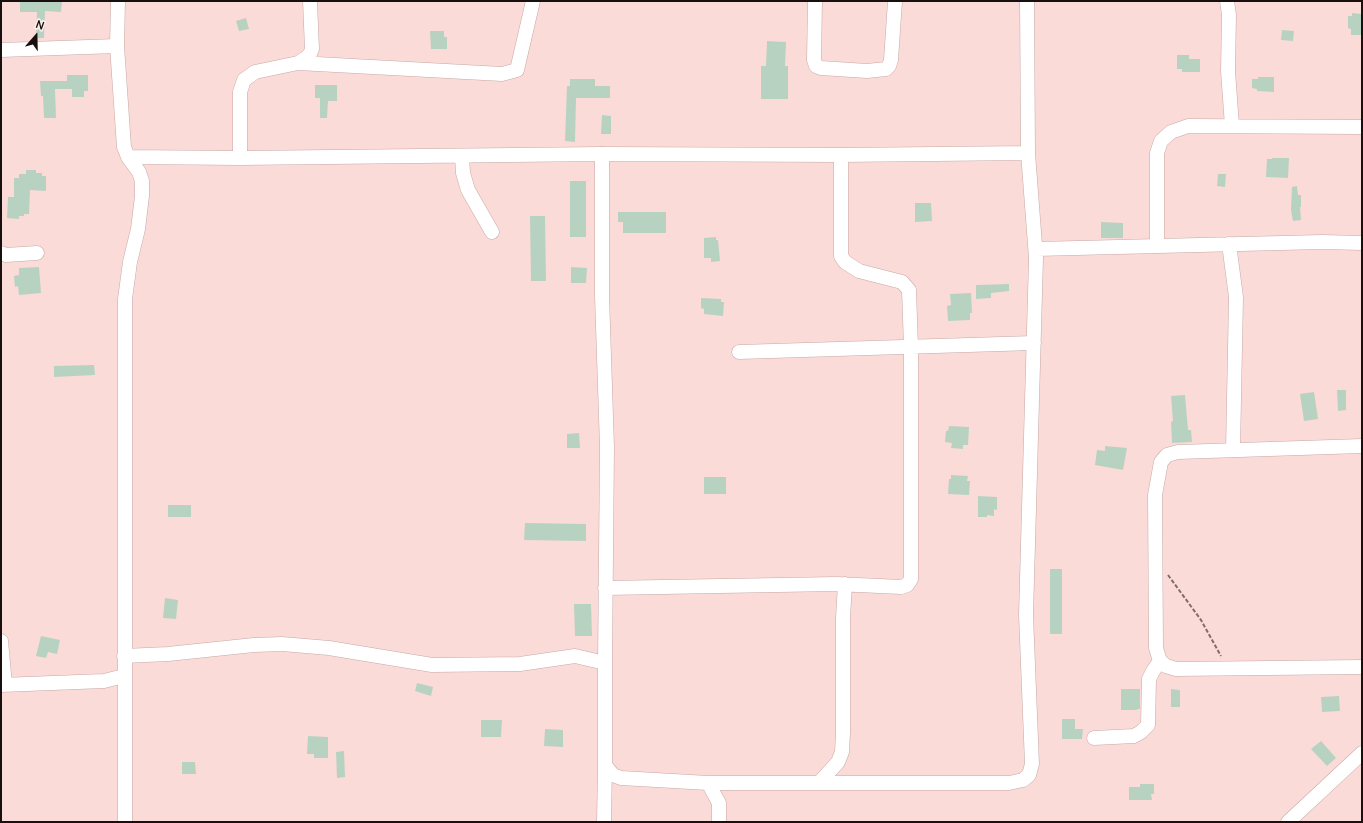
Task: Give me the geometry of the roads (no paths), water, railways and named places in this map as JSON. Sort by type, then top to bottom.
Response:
[{"type":"street","points":[[118,1],[116,46],[124,146],[128,157],[142,181],[142,196],[138,229],[130,262],[125,299],[125,822]]},
{"type":"street","points":[[298,63],[306,58],[312,49],[310,1]]},
{"type":"street","points":[[240,158],[240,92],[244,80],[254,72],[298,63],[502,74],[516,70],[533,1]]},
{"type":"street","points":[[815,1],[814,60],[816,66],[821,68],[866,71],[886,69],[889,66],[891,60],[895,1]]},
{"type":"street","points":[[605,765],[613,775],[622,778],[708,783],[1009,783],[1023,780],[1029,775],[1032,764],[1026,615],[1036,249],[1028,153],[1027,1]]},
{"type":"street","points":[[1227,1],[1229,15],[1228,71],[1232,126]]},
{"type":"street","points":[[1,50],[116,46]]},
{"type":"street","points":[[1157,246],[1157,153],[1161,141],[1171,132],[1188,126],[1362,127]]},
{"type":"street","points":[[128,157],[240,158],[602,154],[841,155],[1028,153]]},
{"type":"street","points":[[602,154],[602,296],[607,447],[604,822]]},
{"type":"street","points":[[605,588],[845,584],[901,587],[907,585],[911,579],[911,347],[909,290],[902,282],[859,271],[845,262],[841,256],[841,155]]},
{"type":"street","points":[[462,156],[463,173],[468,190],[492,232]]},
{"type":"street","points":[[1036,249],[1362,242]]},
{"type":"street","points":[[1229,244],[1236,297],[1232,450]]},
{"type":"street","points":[[1,254],[37,253]]},
{"type":"street","points":[[739,352],[1034,343]]},
{"type":"street","points":[[1362,446],[1178,452],[1167,455],[1161,462],[1155,495],[1156,648],[1160,661],[1166,666],[1176,669],[1362,667]]},
{"type":"street","points":[[819,783],[838,762],[842,752],[843,618],[845,584]]},
{"type":"street","points":[[1,641],[3,685],[104,681],[124,676]]},
{"type":"street","points":[[124,656],[168,654],[254,645],[282,644],[329,648],[432,665],[520,664],[575,656],[605,663]]},
{"type":"street","points":[[1094,738],[1134,736],[1148,725],[1150,679],[1153,671],[1160,661]]},
{"type":"street","points":[[1288,822],[1362,753]]},
{"type":"street","points":[[708,783],[719,803],[719,822]]},
{"type":"street","points":[[719,803],[734,783]]}]
